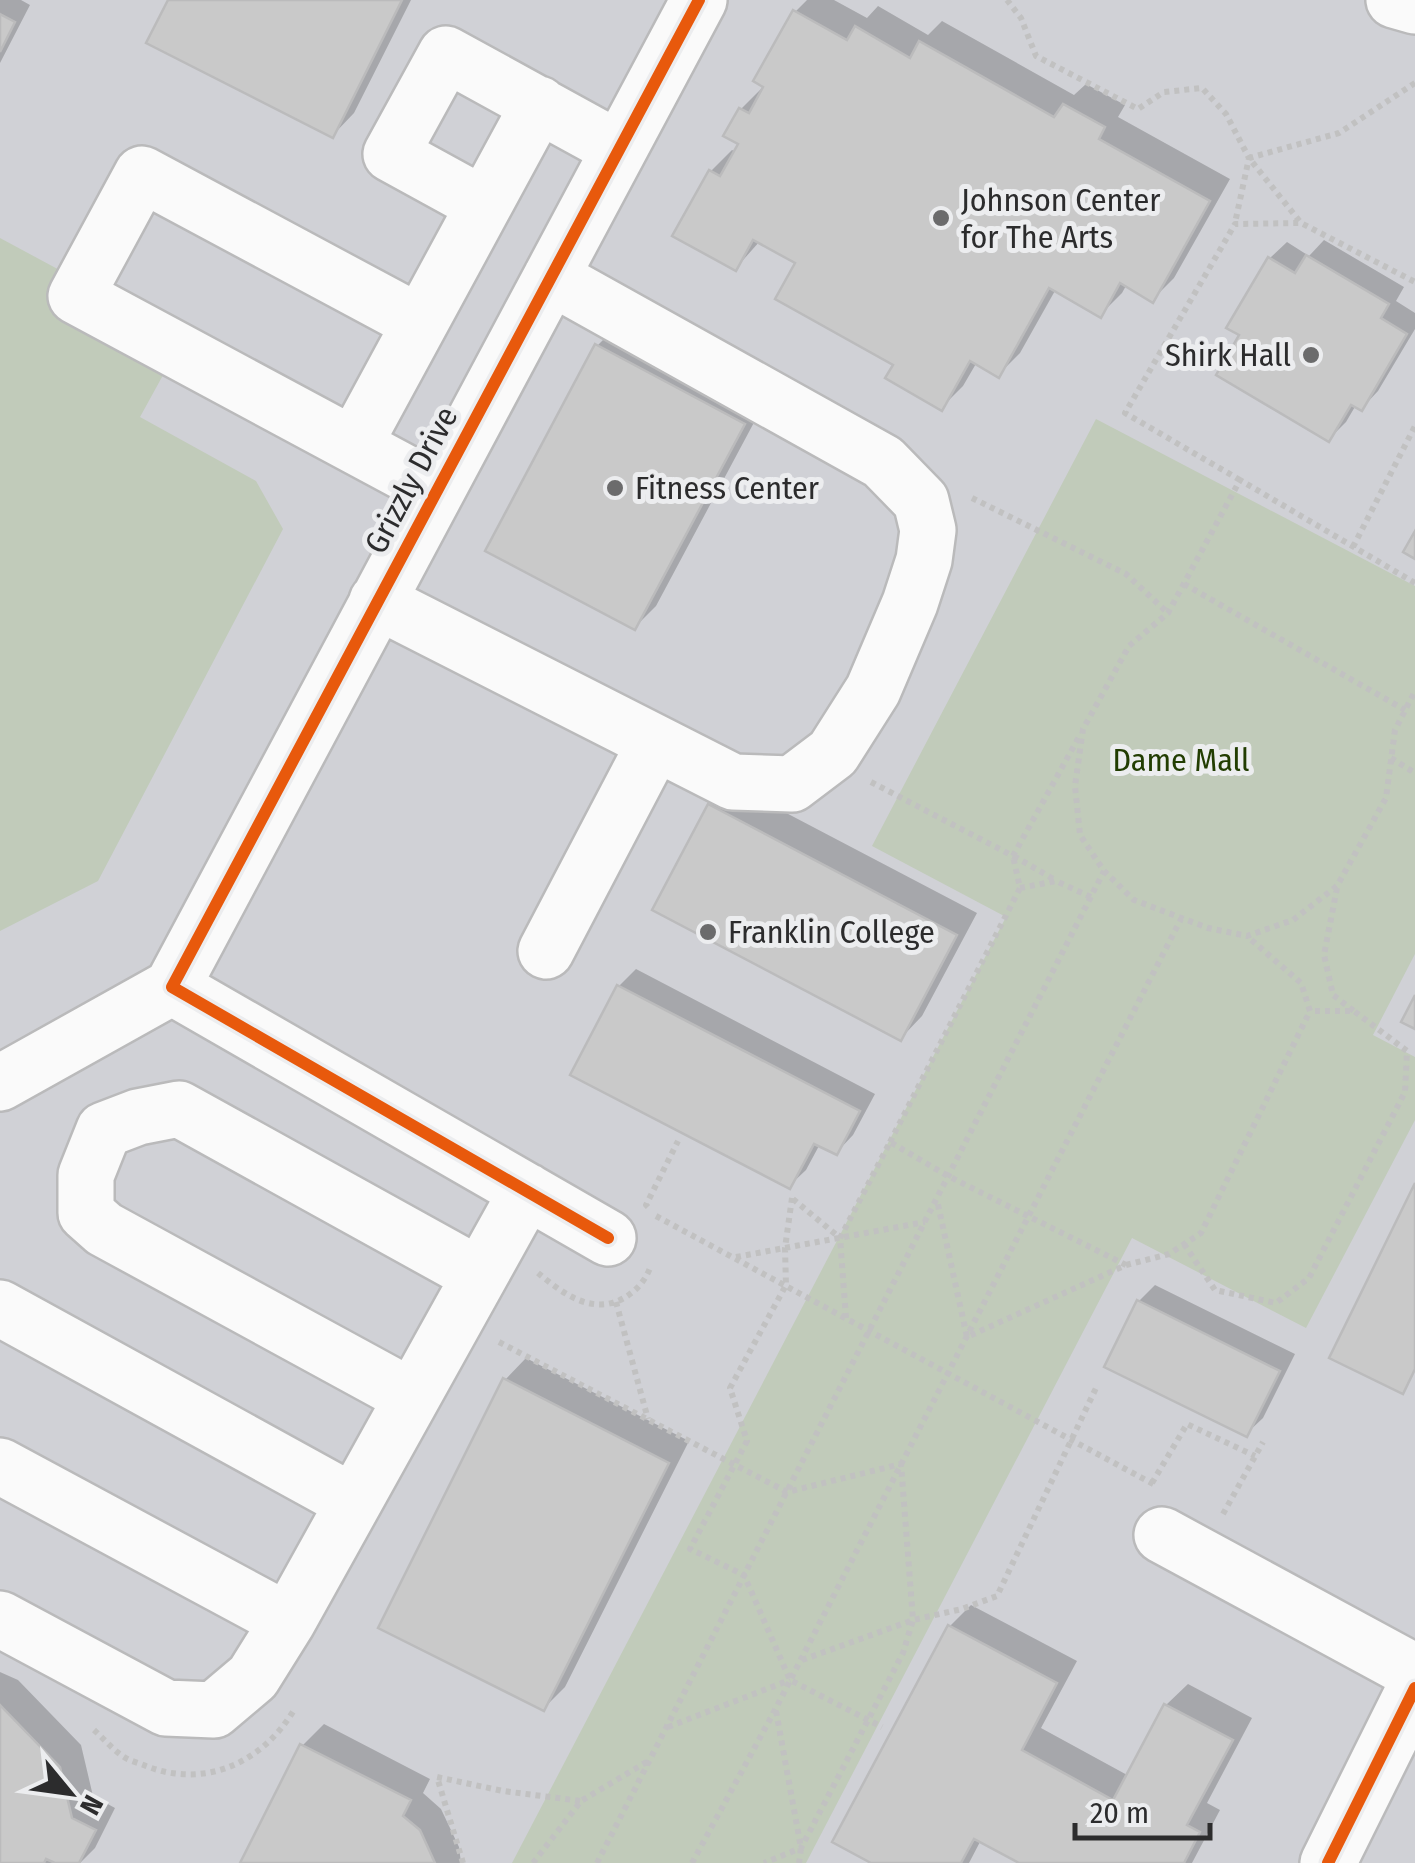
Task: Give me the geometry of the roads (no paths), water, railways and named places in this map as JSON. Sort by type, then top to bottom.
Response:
[{"type":"street","name":"Grizzly Drive","points":[[172,987],[699,0]]},
{"type":"street","points":[[1394,0],[1415,6]]},
{"type":"street","points":[[484,204],[391,154],[446,54],[619,149]]},
{"type":"street","points":[[354,446],[539,104]]},
{"type":"street","points":[[420,322],[142,174],[76,296],[437,490]]},
{"type":"street","points":[[377,601],[733,782],[792,784],[833,753],[873,690],[924,560],[928,530],[920,501],[883,462],[551,277]]},
{"type":"street","points":[[546,951],[655,742]]},
{"type":"street","points":[[0,1083],[172,987],[608,1238]]},
{"type":"street","points":[[412,1396],[104,1230],[86,1213],[86,1176],[104,1130],[138,1117],[179,1110],[479,1276]]},
{"type":"street","points":[[0,1619],[166,1708],[214,1710],[253,1677],[288,1621],[527,1191]]},
{"type":"street","points":[[0,1308],[353,1502]]},
{"type":"street","points":[[0,1466],[288,1621]]},
{"type":"street","points":[[1161,1504],[1415,1672]]},
{"type":"street","points":[[1328,1863],[1415,1688]]},
{"type":"place","name":"Johnson Center for The Arts","points":[[941,218]]},
{"type":"place","name":"Shirk Hall","points":[[1311,355]]},
{"type":"place","name":"Fitness Center","points":[[615,488]]},
{"type":"place","name":"Franklin College","points":[[708,932]]},
{"type":"park label","name":"Dame Mall","points":[[1181,760]]}]
